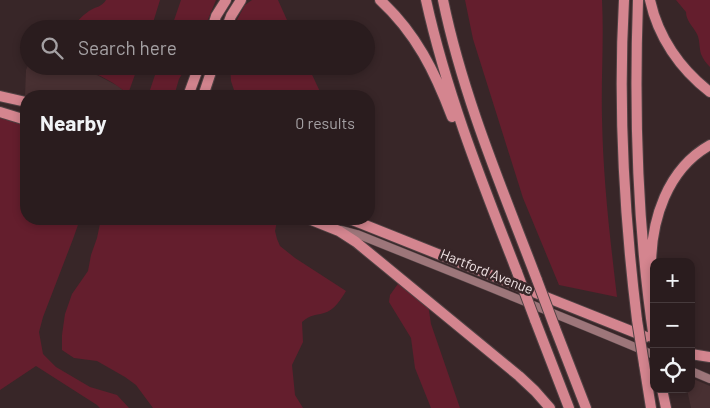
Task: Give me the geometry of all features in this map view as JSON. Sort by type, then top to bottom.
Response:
[{"type":"highway","points":[[216,20],[226,0]]},
{"type":"highway","points":[[230,20],[234,10],[242,0]]},
{"type":"highway","points":[[380,0],[411,35],[430,66],[489,201]]},
{"type":"highway","points":[[426,0],[454,104],[489,201],[569,408]]},
{"type":"highway","points":[[443,0],[470,104],[586,408]]},
{"type":"highway","points":[[624,0],[622,85],[623,156],[627,226],[637,320],[651,408]]},
{"type":"highway","points":[[638,0],[636,70],[637,164],[650,308]]},
{"type":"highway","points":[[650,0],[660,30],[673,54],[691,76],[710,92]]},
{"type":"highway","points":[[190,90],[196,75]]},
{"type":"highway","points":[[205,90],[210,75]]},
{"type":"highway","points":[[0,96],[20,101]]},
{"type":"highway","points":[[0,112],[20,118]]},
{"type":"highway","points":[[652,303],[652,241],[657,217],[665,197],[681,170],[694,155],[710,145]]},
{"type":"highway","name":"Hartford Avenue","points":[[365,225],[650,338]]},
{"type":"highway","points":[[325,226],[350,238],[371,254],[519,376],[550,408]]},
{"type":"highway","points":[[695,355],[710,357]]},
{"type":"highway","points":[[663,393],[666,408]]},
{"type":"main road","name":"Hartford Avenue","points":[[325,226],[357,234],[650,353]]},
{"type":"main road","points":[[695,356],[710,363]]},
{"type":"main road","points":[[695,373],[710,379]]},
{"type":"shaded area","points":[[106,0],[160,0],[154,20],[79,20]]},
{"type":"shaded area","points":[[181,0],[216,0],[208,20],[174,20]]},
{"type":"shaded area","points":[[252,0],[278,0],[287,20],[237,20],[245,5]]},
{"type":"shaded area","points":[[465,0],[602,0],[604,163],[617,297],[559,285],[523,198],[473,39]]},
{"type":"shaded area","points":[[676,0],[710,0],[710,67],[702,56],[698,36],[688,21],[686,12]]},
{"type":"shaded area","points":[[26,75],[97,75],[123,90],[25,90]]},
{"type":"shaded area","points":[[98,75],[135,75],[129,90],[123,90]]},
{"type":"shaded area","points":[[155,75],[181,75],[176,90],[150,90]]},
{"type":"shaded area","points":[[231,75],[312,75],[319,90],[234,90]]},
{"type":"shaded area","points":[[0,113],[20,120],[20,225],[78,225],[43,317],[39,332],[43,354],[56,367],[90,387],[117,395],[129,408],[100,408],[36,366],[0,390]]},
{"type":"shaded area","points":[[100,225],[276,225],[275,231],[280,246],[346,291],[331,310],[310,316],[302,322],[303,342],[292,365],[295,395],[303,408],[153,408],[136,385],[125,377],[97,361],[74,358],[62,350],[65,314],[72,294],[88,271]]},
{"type":"shaded area","points":[[400,281],[428,304],[431,324],[460,408],[431,408],[415,368],[411,338],[389,302],[390,295]]},
{"type":"shaded area","points":[[695,380],[710,386],[710,408],[691,408],[688,393],[695,393]]}]
